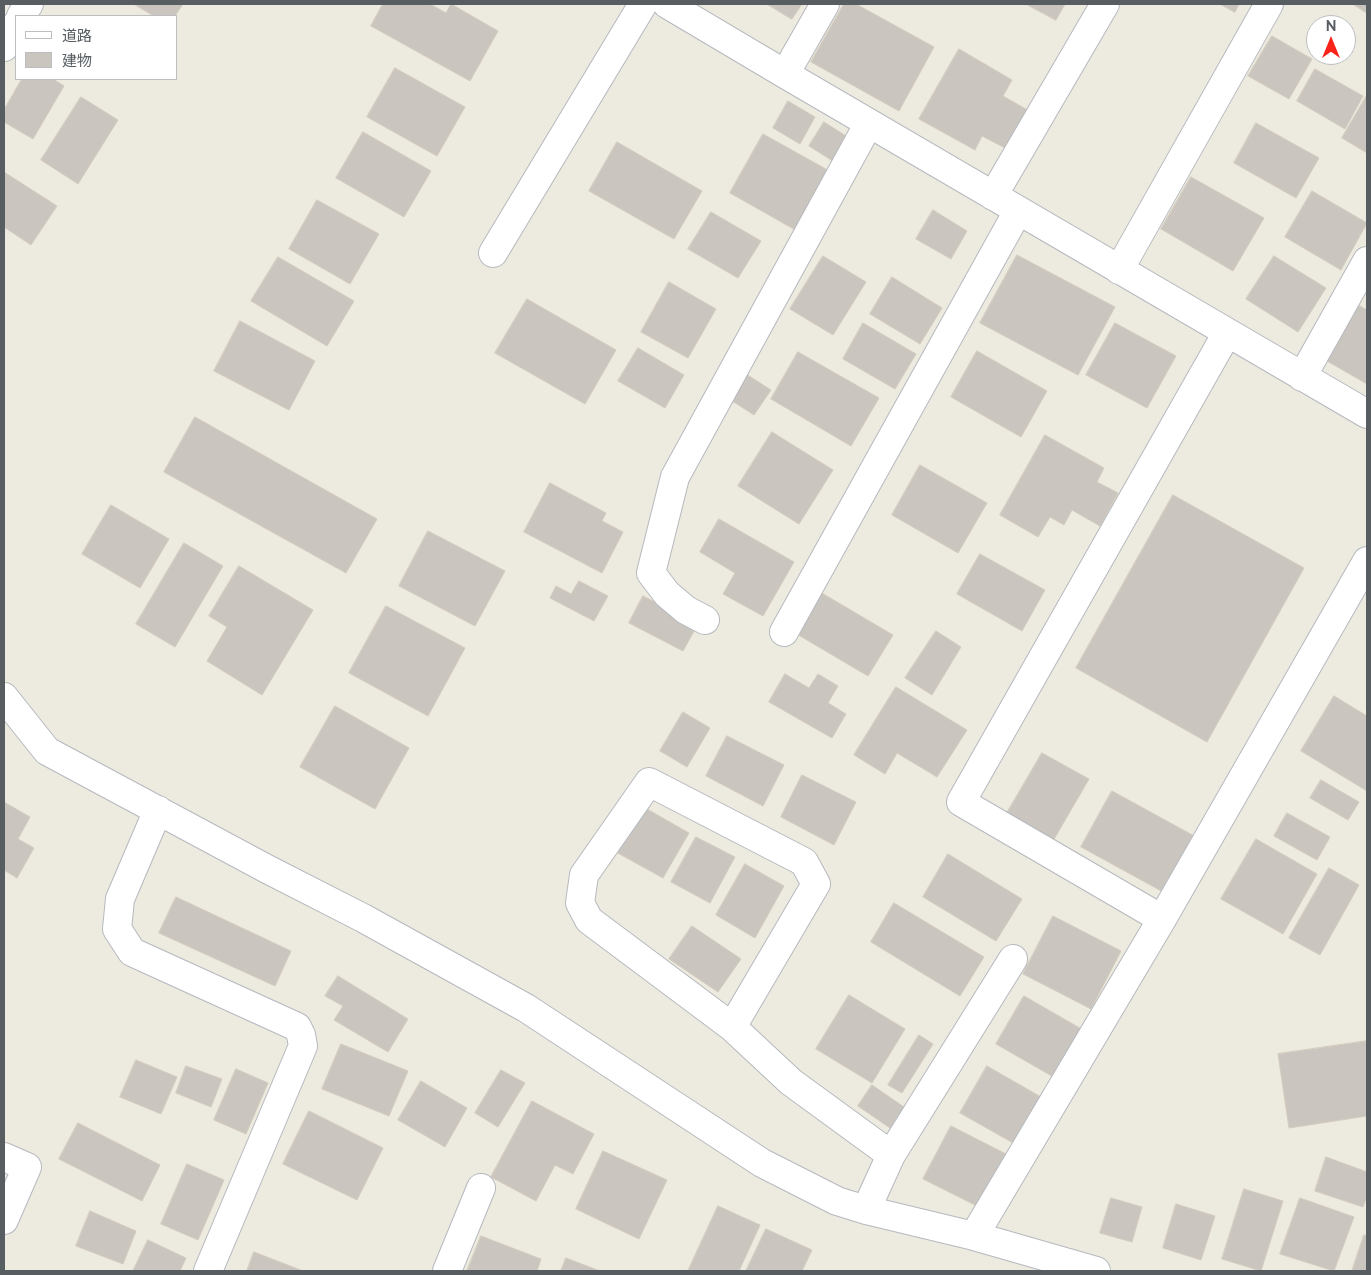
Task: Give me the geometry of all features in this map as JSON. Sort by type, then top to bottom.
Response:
[{"type":"street","points":[[493,253],[643,4]]},
{"type":"street","points":[[667,4],[1367,414]]},
{"type":"street","points":[[784,74],[825,4]]},
{"type":"street","points":[[992,196],[1105,4]]},
{"type":"street","points":[[1119,270],[1269,4]]},
{"type":"street","points":[[4,48],[15,27]]},
{"type":"street","points":[[705,620],[686,610],[666,594],[652,573],[676,477],[869,123]]},
{"type":"street","points":[[784,632],[1018,211]]},
{"type":"street","points":[[1302,377],[1367,260]]},
{"type":"street","points":[[1162,919],[961,802],[1227,333]]},
{"type":"street","points":[[974,1236],[1162,919],[1367,561]]},
{"type":"street","points":[[4,697],[47,752],[363,918],[526,1008],[762,1163],[837,1201],[866,1210],[974,1236],[1096,1271]]},
{"type":"street","points":[[732,1027],[816,884],[804,862],[649,782],[584,875],[580,903],[589,920],[732,1027],[791,1082],[891,1155]]},
{"type":"street","points":[[158,810],[120,899],[118,929],[132,952],[297,1027],[303,1046],[208,1271]]},
{"type":"street","points":[[866,1210],[891,1155],[1013,959]]},
{"type":"street","points":[[4,1157],[28,1167],[4,1220]]},
{"type":"street","points":[[447,1271],[481,1188]]},
{"type":"building","points":[[134,4],[183,4],[176,15],[152,15]]},
{"type":"building","points":[[383,4],[430,4],[446,13],[451,4],[498,31],[470,81],[371,26]]},
{"type":"building","points":[[767,4],[802,4],[792,19]]},
{"type":"building","points":[[844,4],[856,4],[934,47],[899,111],[811,62]]},
{"type":"building","points":[[1026,4],[1065,4],[1056,20]]},
{"type":"building","points":[[1220,4],[1239,4],[1235,12]]},
{"type":"building","points":[[1353,4],[1367,4],[1367,13]]},
{"type":"building","points":[[1272,36],[1306,56],[1306,65],[1309,65],[1289,99],[1248,76]]},
{"type":"building","points":[[959,49],[1012,80],[1003,96],[1031,112],[1009,150],[982,136],[975,150],[919,119]]},
{"type":"building","points":[[395,68],[465,107],[437,156],[367,117]]},
{"type":"building","points":[[1315,69],[1363,96],[1345,129],[1297,101]]},
{"type":"building","points":[[21,80],[55,80],[64,86],[33,139],[4,122],[4,110]]},
{"type":"building","points":[[1367,95],[1367,153],[1342,138]]},
{"type":"building","points":[[81,97],[118,120],[78,184],[41,160]]},
{"type":"building","points":[[788,101],[815,117],[800,144],[773,128]]},
{"type":"building","points":[[824,122],[854,141],[839,165],[809,146]]},
{"type":"building","points":[[1256,123],[1319,158],[1296,198],[1234,163]]},
{"type":"building","points":[[363,132],[431,171],[404,217],[336,178]]},
{"type":"building","points":[[763,134],[833,173],[799,232],[730,193]]},
{"type":"building","points":[[617,142],[702,191],[674,239],[589,191]]},
{"type":"building","points":[[4,172],[57,206],[31,245],[4,227]]},
{"type":"building","points":[[1191,177],[1264,218],[1233,271],[1161,229]]},
{"type":"building","points":[[1312,191],[1367,223],[1341,270],[1285,237]]},
{"type":"building","points":[[317,200],[379,234],[350,284],[289,249]]},
{"type":"building","points":[[933,210],[967,231],[951,259],[916,239]]},
{"type":"building","points":[[711,212],[761,241],[738,278],[688,249]]},
{"type":"building","points":[[1017,255],[1115,307],[1078,375],[980,323]]},
{"type":"building","points":[[823,256],[866,282],[833,335],[790,309]]},
{"type":"building","points":[[1274,256],[1326,288],[1298,332],[1246,299]]},
{"type":"building","points":[[278,257],[354,301],[327,346],[251,301]]},
{"type":"building","points":[[892,277],[942,308],[920,344],[870,314]]},
{"type":"building","points":[[669,282],[716,309],[688,358],[641,332]]},
{"type":"building","points":[[527,299],[616,350],[585,404],[495,353]]},
{"type":"building","points":[[1358,305],[1367,310],[1367,384],[1327,361]]},
{"type":"building","points":[[240,321],[315,361],[289,410],[214,371]]},
{"type":"building","points":[[863,323],[916,354],[895,389],[843,359]]},
{"type":"building","points":[[1115,323],[1176,356],[1147,408],[1086,375]]},
{"type":"building","points":[[638,348],[684,375],[665,408],[618,381]]},
{"type":"building","points":[[977,351],[1047,391],[1021,437],[951,397]]},
{"type":"building","points":[[798,352],[879,398],[851,446],[771,399]]},
{"type":"building","points":[[743,372],[771,390],[754,415],[726,397]]},
{"type":"building","points":[[195,417],[377,519],[346,573],[164,472]]},
{"type":"building","points":[[772,432],[833,470],[799,524],[738,486]]},
{"type":"building","points":[[1045,435],[1104,468],[1097,482],[1118,493],[1100,526],[1072,510],[1064,525],[1050,517],[1038,537],[1000,515]]},
{"type":"building","points":[[920,465],[987,503],[958,553],[892,515]]},
{"type":"building","points":[[550,483],[606,513],[602,521],[623,532],[602,573],[524,532]]},
{"type":"building","points":[[1173,495],[1304,568],[1207,742],[1076,668]]},
{"type":"building","points":[[111,505],[169,539],[140,588],[82,554]]},
{"type":"building","points":[[719,519],[794,562],[763,616],[723,594],[735,573],[700,552]]},
{"type":"building","points":[[428,531],[505,571],[475,626],[399,586]]},
{"type":"building","points":[[184,543],[223,566],[175,647],[136,624]]},
{"type":"building","points":[[980,554],[1045,590],[1022,631],[957,594]]},
{"type":"building","points":[[239,566],[313,610],[262,695],[207,661],[227,627],[209,616]]},
{"type":"building","points":[[579,581],[608,596],[594,621],[550,598],[556,586],[571,594]]},
{"type":"building","points":[[820,592],[893,635],[868,676],[795,633]]},
{"type":"building","points":[[643,596],[698,624],[683,651],[629,623]]},
{"type":"building","points":[[386,606],[465,648],[428,716],[349,673]]},
{"type":"building","points":[[936,631],[961,647],[932,695],[905,678]]},
{"type":"building","points":[[785,674],[809,688],[818,674],[838,686],[828,703],[846,714],[832,738],[769,702]]},
{"type":"building","points":[[896,687],[967,730],[937,777],[897,753],[885,774],[854,755]]},
{"type":"building","points":[[1334,696],[1367,716],[1367,791],[1301,751]]},
{"type":"building","points":[[335,706],[409,748],[375,809],[300,767]]},
{"type":"building","points":[[683,712],[710,728],[687,767],[660,751]]},
{"type":"building","points":[[727,736],[784,765],[763,806],[706,776]]},
{"type":"building","points":[[1042,753],[1089,779],[1053,841],[1007,813]]},
{"type":"building","points":[[802,775],[856,802],[834,845],[781,817]]},
{"type":"building","points":[[1321,780],[1359,802],[1348,820],[1310,798]]},
{"type":"building","points":[[1112,791],[1196,837],[1165,893],[1081,847]]},
{"type":"building","points":[[4,802],[30,817],[18,839],[34,848],[17,878],[4,870]]},
{"type":"building","points":[[640,805],[689,833],[663,878],[614,851]]},
{"type":"building","points":[[1287,813],[1330,837],[1317,860],[1274,836]]},
{"type":"building","points":[[696,837],[735,857],[710,903],[671,882]]},
{"type":"building","points":[[1256,839],[1317,874],[1283,934],[1221,899]]},
{"type":"building","points":[[948,854],[1022,899],[996,941],[923,897]]},
{"type":"building","points":[[745,864],[784,886],[755,938],[716,915]]},
{"type":"building","points":[[1329,868],[1359,885],[1320,955],[1289,938]]},
{"type":"building","points":[[176,897],[291,951],[275,986],[159,933]]},
{"type":"building","points":[[894,903],[984,957],[960,996],[871,942]]},
{"type":"building","points":[[1053,916],[1121,951],[1091,1009],[1023,974]]},
{"type":"building","points":[[692,926],[741,959],[718,992],[669,959]]},
{"type":"building","points":[[338,976],[408,1019],[388,1052],[334,1020],[343,1006],[325,996]]},
{"type":"building","points":[[849,995],[905,1029],[872,1083],[816,1049]]},
{"type":"building","points":[[1024,996],[1085,1031],[1057,1079],[996,1044]]},
{"type":"building","points":[[919,1035],[933,1044],[902,1093],[888,1085]]},
{"type":"building","points":[[1367,1041],[1367,1116],[1289,1128],[1278,1054]]},
{"type":"building","points":[[341,1044],[408,1071],[389,1116],[322,1089]]},
{"type":"building","points":[[136,1060],[177,1077],[161,1114],[120,1097]]},
{"type":"building","points":[[186,1066],[222,1079],[211,1107],[176,1093]]},
{"type":"building","points":[[987,1066],[1048,1101],[1022,1148],[960,1113]]},
{"type":"building","points":[[236,1069],[268,1083],[246,1134],[214,1120]]},
{"type":"building","points":[[501,1070],[525,1083],[498,1127],[475,1113]]},
{"type":"building","points":[[421,1081],[467,1108],[445,1147],[398,1120]]},
{"type":"building","points":[[872,1085],[904,1107],[890,1128],[858,1106]]},
{"type":"building","points":[[532,1101],[594,1134],[573,1174],[555,1165],[536,1201],[491,1177]]},
{"type":"building","points":[[309,1111],[383,1148],[357,1200],[283,1164]]},
{"type":"building","points":[[78,1123],[160,1165],[142,1201],[59,1159]]},
{"type":"building","points":[[951,1126],[1008,1155],[981,1208],[923,1179]]},
{"type":"building","points":[[603,1151],[667,1180],[639,1239],[576,1209]]},
{"type":"building","points":[[1326,1157],[1367,1172],[1367,1196],[1363,1207],[1315,1191]]},
{"type":"building","points":[[187,1164],[224,1180],[198,1240],[161,1224]]},
{"type":"building","points":[[1244,1189],[1283,1201],[1261,1271],[1222,1259]]},
{"type":"building","points":[[1111,1198],[1142,1207],[1132,1242],[1100,1233]]},
{"type":"building","points":[[1300,1198],[1354,1217],[1334,1271],[1280,1254]]},
{"type":"building","points":[[1176,1204],[1215,1216],[1201,1260],[1163,1248]]},
{"type":"building","points":[[718,1206],[760,1225],[739,1271],[688,1271]]},
{"type":"building","points":[[90,1211],[136,1231],[123,1264],[76,1246]]},
{"type":"building","points":[[766,1229],[812,1250],[802,1271],[746,1271]]},
{"type":"building","points":[[1364,1235],[1367,1236],[1367,1271],[1352,1271]]},
{"type":"building","points":[[481,1236],[541,1259],[537,1271],[467,1271]]},
{"type":"building","points":[[148,1240],[186,1258],[180,1271],[133,1271]]},
{"type":"building","points":[[254,1252],[303,1271],[247,1271]]},
{"type":"building","points":[[566,1258],[600,1271],[561,1271]]}]
